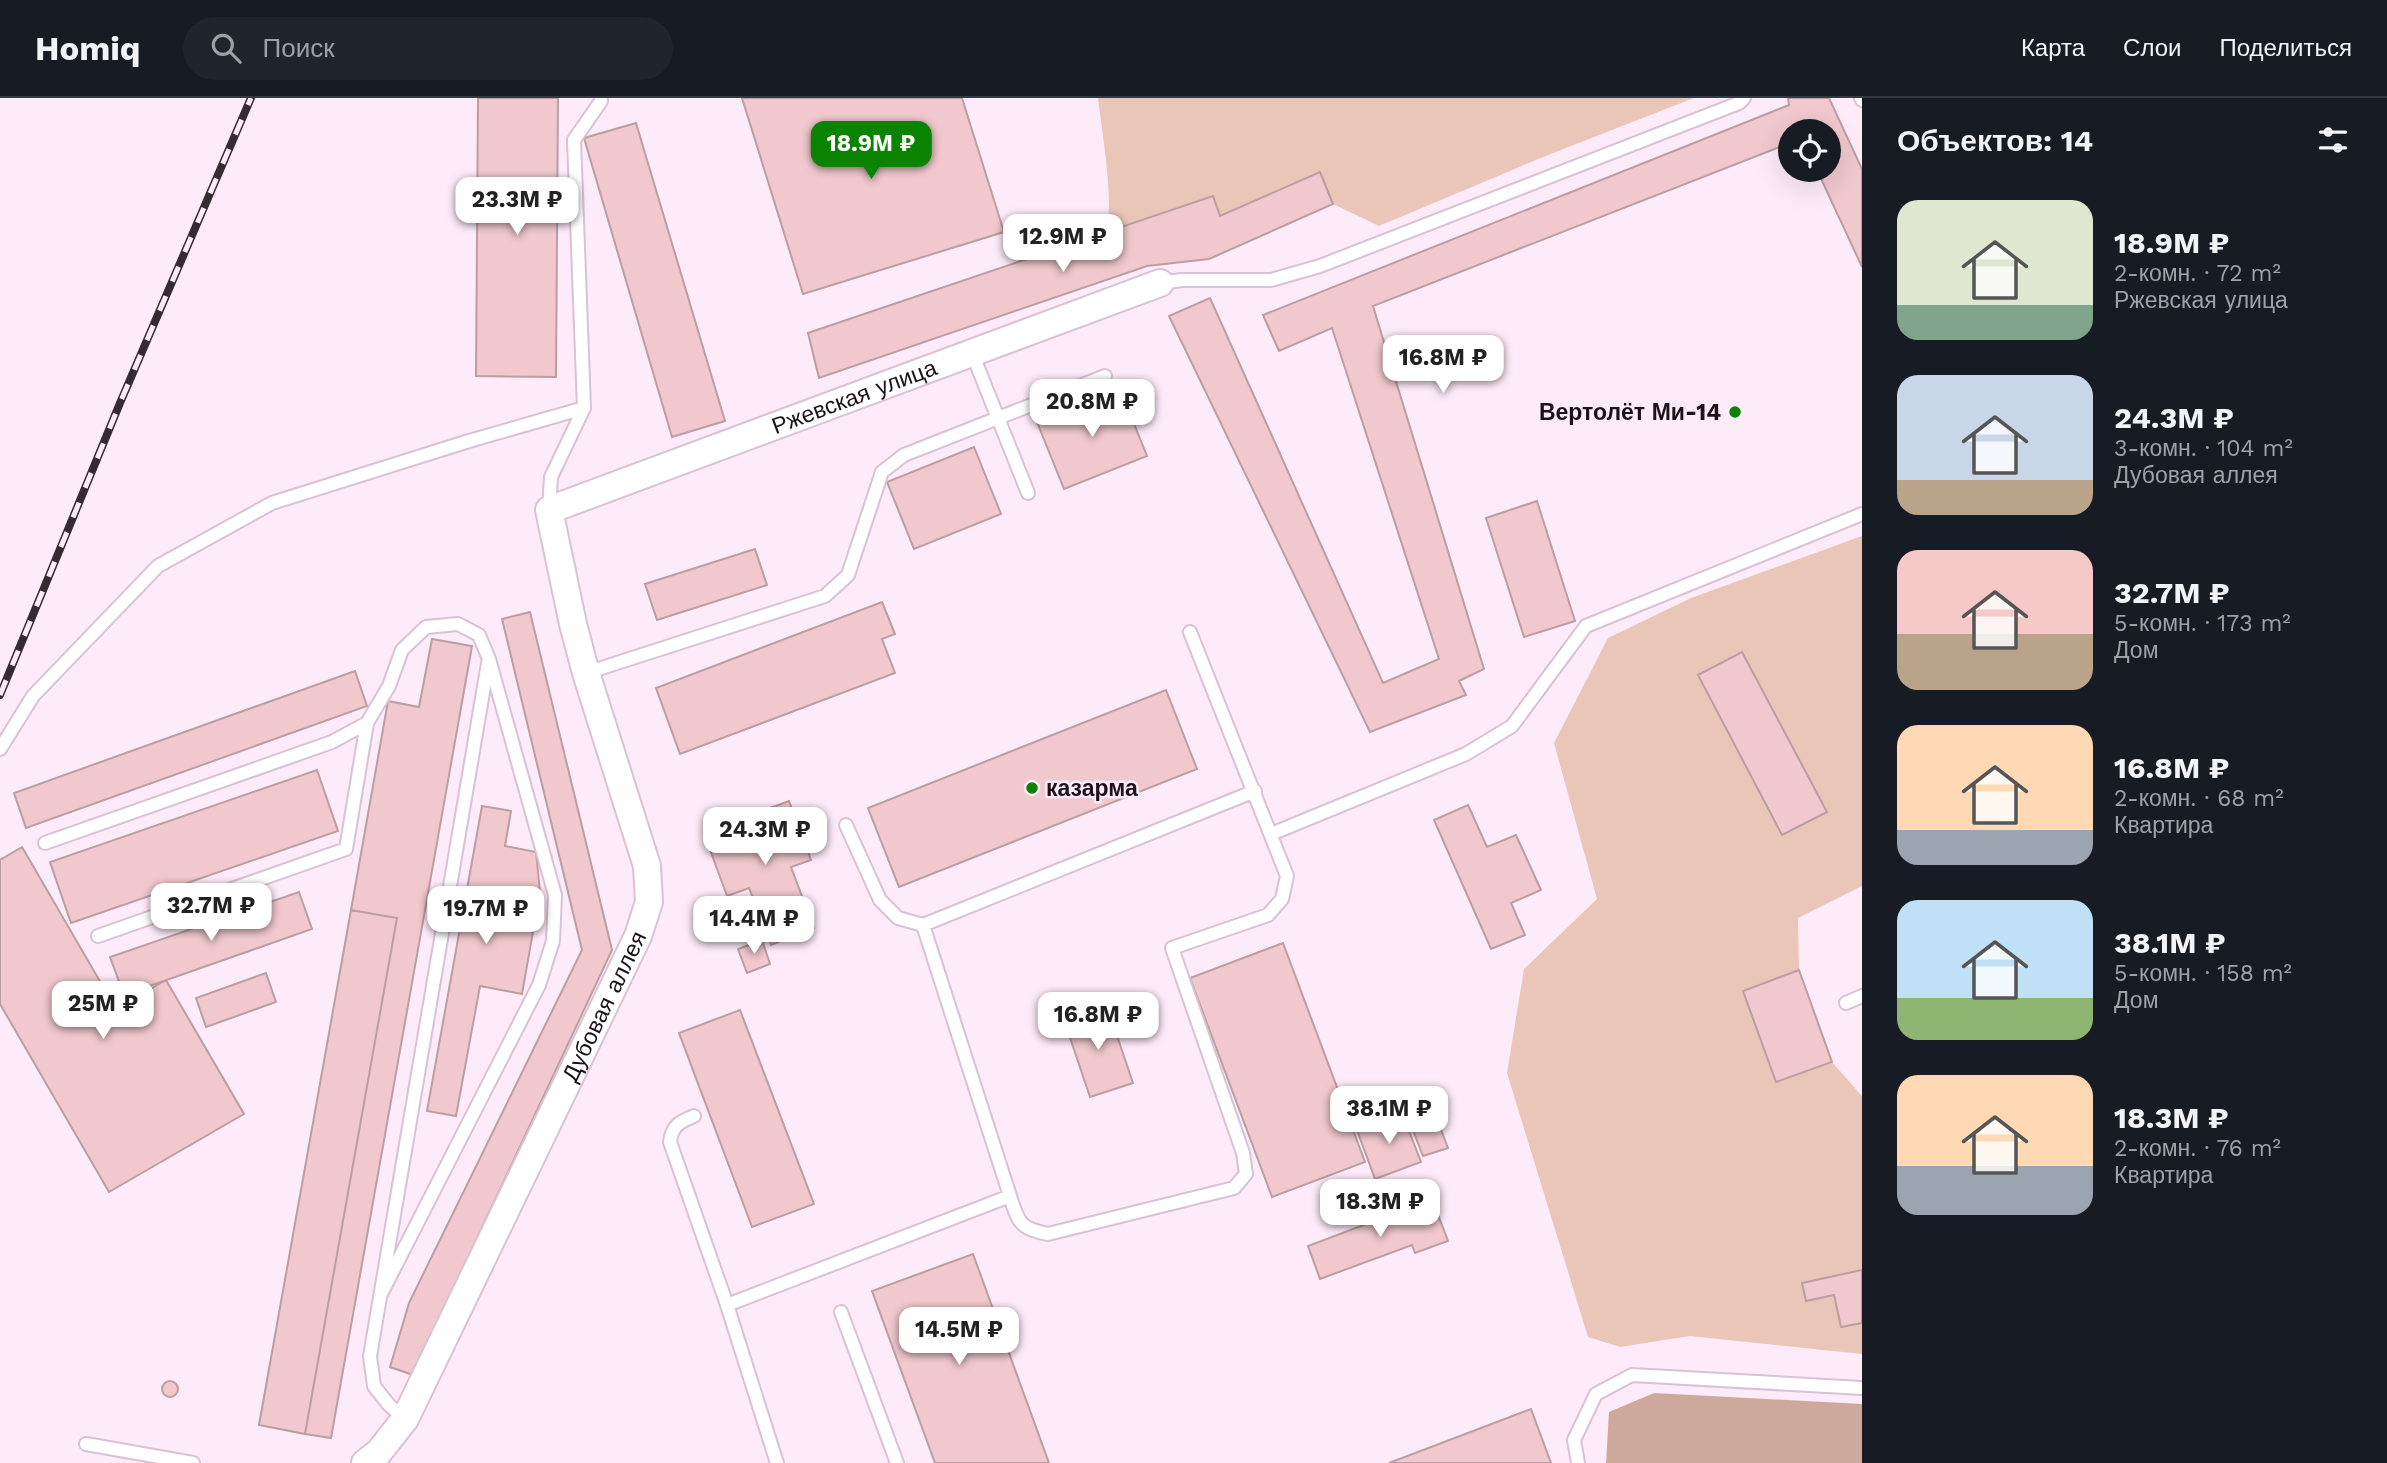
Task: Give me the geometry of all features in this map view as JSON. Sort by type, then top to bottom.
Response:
[{"type":"street","name":"Ржевская улица","points":[[550,510],[1160,283]]},
{"type":"street","name":"Дубовая аллея","points":[[365,1463],[379,1452],[405,1419],[638,936],[649,902],[648,866],[586,673],[573,624],[550,510]]},
{"type":"lane","points":[[550,510],[551,477],[584,408],[574,140],[601,98]]},
{"type":"lane","points":[[1160,283],[1182,280],[1271,280],[1320,266],[1739,103],[1744,98]]},
{"type":"lane","points":[[972,353],[1028,494]]},
{"type":"lane","points":[[586,673],[825,596],[848,575],[882,472],[904,455],[1105,376]]},
{"type":"lane","points":[[0,748],[33,696],[158,566],[272,503],[584,408]]},
{"type":"lane","points":[[1271,834],[1466,754],[1512,726],[1586,626],[1862,514]]},
{"type":"lane","points":[[98,936],[346,849],[367,723],[389,685],[402,650],[426,627],[458,624],[479,635],[489,659],[555,895],[553,941],[539,985],[381,1294]]},
{"type":"lane","points":[[923,925],[1017,1219],[1028,1230],[1048,1234],[1234,1188],[1246,1174],[1243,1153],[1172,948],[1268,915],[1282,899],[1287,876],[1189,632]]},
{"type":"lane","points":[[405,1419],[374,1386],[370,1356],[489,659]]},
{"type":"lane","points":[[45,843],[332,742],[367,723]]},
{"type":"lane","points":[[846,825],[880,900],[898,918],[923,925],[1255,791]]},
{"type":"lane","points":[[1846,1003],[1862,996]]},
{"type":"lane","points":[[694,1116],[680,1122],[672,1131],[670,1142],[727,1306],[777,1463]]},
{"type":"lane","points":[[727,1306],[1010,1196]]},
{"type":"lane","points":[[841,1312],[897,1463]]},
{"type":"lane","points":[[1578,1463],[1574,1440],[1596,1394],[1632,1375],[1862,1388]]},
{"type":"lane","points":[[86,1444],[193,1463]]},
{"type":"shaded area","points":[[1098,98],[1694,98],[1548,155],[1379,226],[1333,204],[1320,172],[1220,216],[1213,197],[1105,233],[1109,206]]},
{"type":"shaded area","points":[[1862,536],[1862,886],[1798,918],[1799,970],[1832,1062],[1862,1096],[1862,1354],[1690,1336],[1620,1347],[1588,1337],[1507,1073],[1524,969],[1597,899],[1554,743],[1608,638],[1691,598]]},
{"type":"shaded area","points":[[1654,1393],[1862,1404],[1862,1463],[1606,1463],[1609,1412]]},
{"type":"building","points":[[478,98],[558,98],[556,377],[476,376]]},
{"type":"building","points":[[742,98],[962,98],[1004,232],[803,294]]},
{"type":"building","points":[[1788,98],[1829,98],[1839,119],[1778,119],[1778,148],[1373,306],[1484,669],[1459,681],[1466,695],[1370,732],[1169,316],[1210,298],[1383,683],[1439,659],[1332,328],[1279,351],[1263,315],[1789,105]]},
{"type":"building","points":[[636,123],[725,421],[672,437],[584,138]]},
{"type":"building","points":[[1841,124],[1862,169],[1862,267],[1823,182],[1841,182]]},
{"type":"building","points":[[1320,172],[1333,204],[1209,259],[1147,266],[819,378],[808,333],[1213,196],[1220,216]]},
{"type":"building","points":[[1120,389],[1147,456],[1064,489],[1037,422]]},
{"type":"building","points":[[974,447],[1001,514],[914,549],[887,482]]},
{"type":"building","points":[[1537,501],[1575,621],[1524,637],[1486,518]]},
{"type":"building","points":[[755,549],[767,585],[657,620],[645,584]]},
{"type":"building","points":[[882,602],[895,634],[882,639],[895,673],[680,754],[656,688]]},
{"type":"building","points":[[530,612],[612,950],[413,1375],[390,1367],[409,1303],[582,950],[502,619]]},
{"type":"building","points":[[432,639],[472,646],[331,1438],[305,1434],[397,918],[351,910],[388,701],[419,707]]},
{"type":"building","points":[[1742,652],[1827,812],[1782,835],[1698,675]]},
{"type":"building","points":[[355,671],[367,706],[26,828],[14,793]]},
{"type":"building","name":"казарма","points":[[1166,690],[1197,769],[899,887],[868,808]]},
{"type":"building","points":[[317,770],[338,831],[71,923],[50,862]]},
{"type":"building","points":[[789,801],[811,860],[791,867],[814,928],[771,945],[749,888],[727,896],[704,833]]},
{"type":"building","points":[[1468,805],[1487,847],[1516,835],[1541,890],[1511,903],[1525,935],[1491,949],[1434,820]]},
{"type":"building","points":[[482,806],[511,811],[505,846],[536,852],[540,892],[522,994],[480,986],[456,1116],[427,1111]]},
{"type":"building","points":[[22,847],[116,1009],[166,980],[244,1114],[109,1192],[0,1004],[0,860]]},
{"type":"building","points":[[299,892],[312,929],[124,995],[110,957]]},
{"type":"building","points":[[351,910],[397,918],[305,1434],[259,1425]]},
{"type":"building","points":[[762,940],[770,964],[747,973],[738,949]]},
{"type":"building","points":[[1283,943],[1365,1162],[1272,1197],[1190,978]]},
{"type":"building","points":[[1799,970],[1832,1062],[1776,1082],[1743,991]]},
{"type":"building","points":[[266,973],[276,1002],[206,1027],[196,998]]},
{"type":"building","points":[[1107,1006],[1133,1083],[1090,1097],[1064,1020]]},
{"type":"building","points":[[740,1010],[814,1204],[752,1227],[679,1033]]},
{"type":"building","points":[[1426,1090],[1448,1148],[1423,1156],[1401,1099]]},
{"type":"building","points":[[1402,1113],[1421,1162],[1375,1179],[1357,1130]]},
{"type":"building","points":[[1432,1199],[1448,1241],[1415,1253],[1412,1245],[1320,1279],[1308,1246]]},
{"type":"building","points":[[973,1254],[1049,1463],[935,1463],[872,1291]]},
{"type":"building","points":[[1862,1270],[1862,1323],[1841,1327],[1834,1295],[1806,1301],[1802,1283]]},
{"type":"building","points":[[167,1381],[173,1381],[178,1389],[176,1395],[167,1397],[162,1392],[162,1386]]},
{"type":"building","points":[[1531,1409],[1551,1463],[1389,1463]]},
{"type":"railway","points":[[0,695],[120,403],[251,98]]},
{"type":"place","name":"Вертолёт Ми-14","points":[[1735,412]]},
{"type":"place","name":"казарма","points":[[1032,788]]}]
